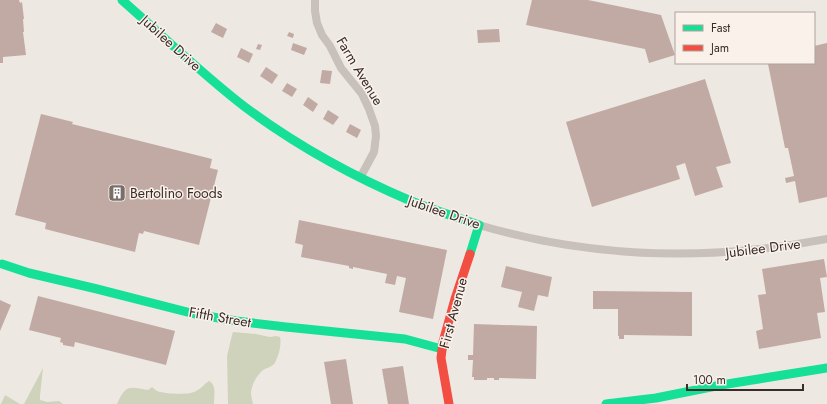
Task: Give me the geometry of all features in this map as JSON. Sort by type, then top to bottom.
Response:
[{"type":"street","name":"Jubilee Drive","points":[[122,0],[219,86],[254,113],[312,152],[360,178],[412,202],[446,214],[479,225],[518,235],[571,245],[662,254],[699,254],[747,251],[827,239]]},
{"type":"street","name":"Farm Avenue","points":[[315,0],[317,23],[322,35],[342,68],[362,94],[375,126],[376,136],[374,152],[360,178]]},
{"type":"street","name":"First Avenue","points":[[449,404],[442,366],[442,349],[455,299],[479,225]]},
{"type":"street","name":"Fifth Street","points":[[2,264],[29,273],[97,288],[195,314],[277,326],[405,339],[442,349]]},
{"type":"street","points":[[606,404],[656,398],[727,384],[827,368]]},
{"type":"green space","points":[[233,332],[280,337],[280,347],[275,362],[273,365],[261,372],[254,383],[251,392],[253,404],[228,404],[227,356]]},
{"type":"green space","points":[[43,368],[40,400],[47,402],[59,401],[63,404],[24,404]]},
{"type":"green space","points":[[209,381],[212,383],[214,388],[214,404],[117,404],[125,390],[128,388],[148,390],[152,387],[160,392],[184,394],[198,390]]},
{"type":"green space","points":[[5,395],[20,404],[1,404]]},
{"type":"building","points":[[0,0],[19,0],[20,3],[22,2],[24,19],[23,32],[26,55],[3,57],[3,63],[0,63]]},
{"type":"building","points":[[532,0],[588,0],[661,15],[675,55],[649,63],[645,49],[526,25]]},
{"type":"building","points":[[216,23],[227,29],[223,38],[211,32]]},
{"type":"building","points":[[499,29],[500,42],[478,43],[477,30]]},
{"type":"building","points":[[289,32],[294,34],[293,38],[287,36]]},
{"type":"building","points":[[293,43],[307,48],[304,55],[291,50]]},
{"type":"building","points":[[827,43],[827,197],[799,203],[795,181],[786,183],[785,178],[794,176],[788,148],[785,148],[768,64],[815,64],[815,46]]},
{"type":"building","points":[[258,44],[262,45],[260,50],[256,49]]},
{"type":"building","points":[[241,48],[253,54],[249,63],[237,57]]},
{"type":"building","points":[[266,67],[278,75],[272,84],[260,76]]},
{"type":"building","points":[[322,70],[332,71],[330,84],[320,83]]},
{"type":"building","points":[[705,79],[731,163],[716,167],[723,187],[695,196],[685,163],[676,166],[680,179],[592,207],[566,122]]},
{"type":"building","points":[[287,83],[297,89],[292,97],[282,91]]},
{"type":"building","points":[[308,97],[318,104],[313,112],[303,105]]},
{"type":"building","points":[[328,110],[339,117],[333,125],[323,119]]},
{"type":"building","name":"Bertolino Foods","points":[[41,114],[73,122],[72,124],[212,159],[210,168],[218,170],[199,245],[144,231],[143,234],[139,233],[135,252],[45,229],[46,223],[15,215]]},
{"type":"building","points":[[350,124],[361,130],[357,138],[346,132]]},
{"type":"building","points":[[299,220],[447,250],[433,319],[399,312],[406,278],[397,276],[395,285],[385,283],[387,274],[353,267],[353,269],[349,268],[349,266],[301,257],[303,245],[295,243]]},
{"type":"building","points":[[824,259],[827,277],[820,278],[825,312],[817,313],[821,338],[759,349],[756,331],[763,329],[758,295],[766,294],[762,269]]},
{"type":"building","points":[[506,266],[552,277],[548,297],[538,295],[534,311],[518,307],[522,292],[501,287]]},
{"type":"building","points":[[593,291],[692,292],[692,336],[624,335],[624,339],[619,339],[618,309],[593,309]]},
{"type":"building","points":[[38,296],[175,331],[166,365],[75,342],[74,347],[63,345],[63,343],[60,342],[61,338],[29,330]]},
{"type":"building","points":[[0,300],[11,305],[0,331]]},
{"type":"building","points":[[474,324],[537,326],[536,379],[499,378],[499,380],[494,380],[494,378],[487,378],[487,380],[474,380],[474,377],[472,377],[473,360],[468,360],[468,355],[473,355]]},
{"type":"building","points":[[346,359],[353,404],[331,404],[324,362]]},
{"type":"building","points":[[403,366],[409,404],[388,404],[382,369]]},
{"type":"traffic: fast","points":[[122,0],[198,68],[245,107],[304,147],[367,181],[411,201],[479,225],[470,254]]},
{"type":"traffic: fast","points":[[2,264],[29,273],[195,314],[286,327],[405,339],[442,349]]},
{"type":"traffic: fast","points":[[606,404],[656,398],[721,385],[827,368]]},
{"type":"traffic: jam","points":[[449,404],[441,358],[443,342],[470,254]]},
{"type":"place","name":"Bertolino Foods","points":[[117,193]]}]
